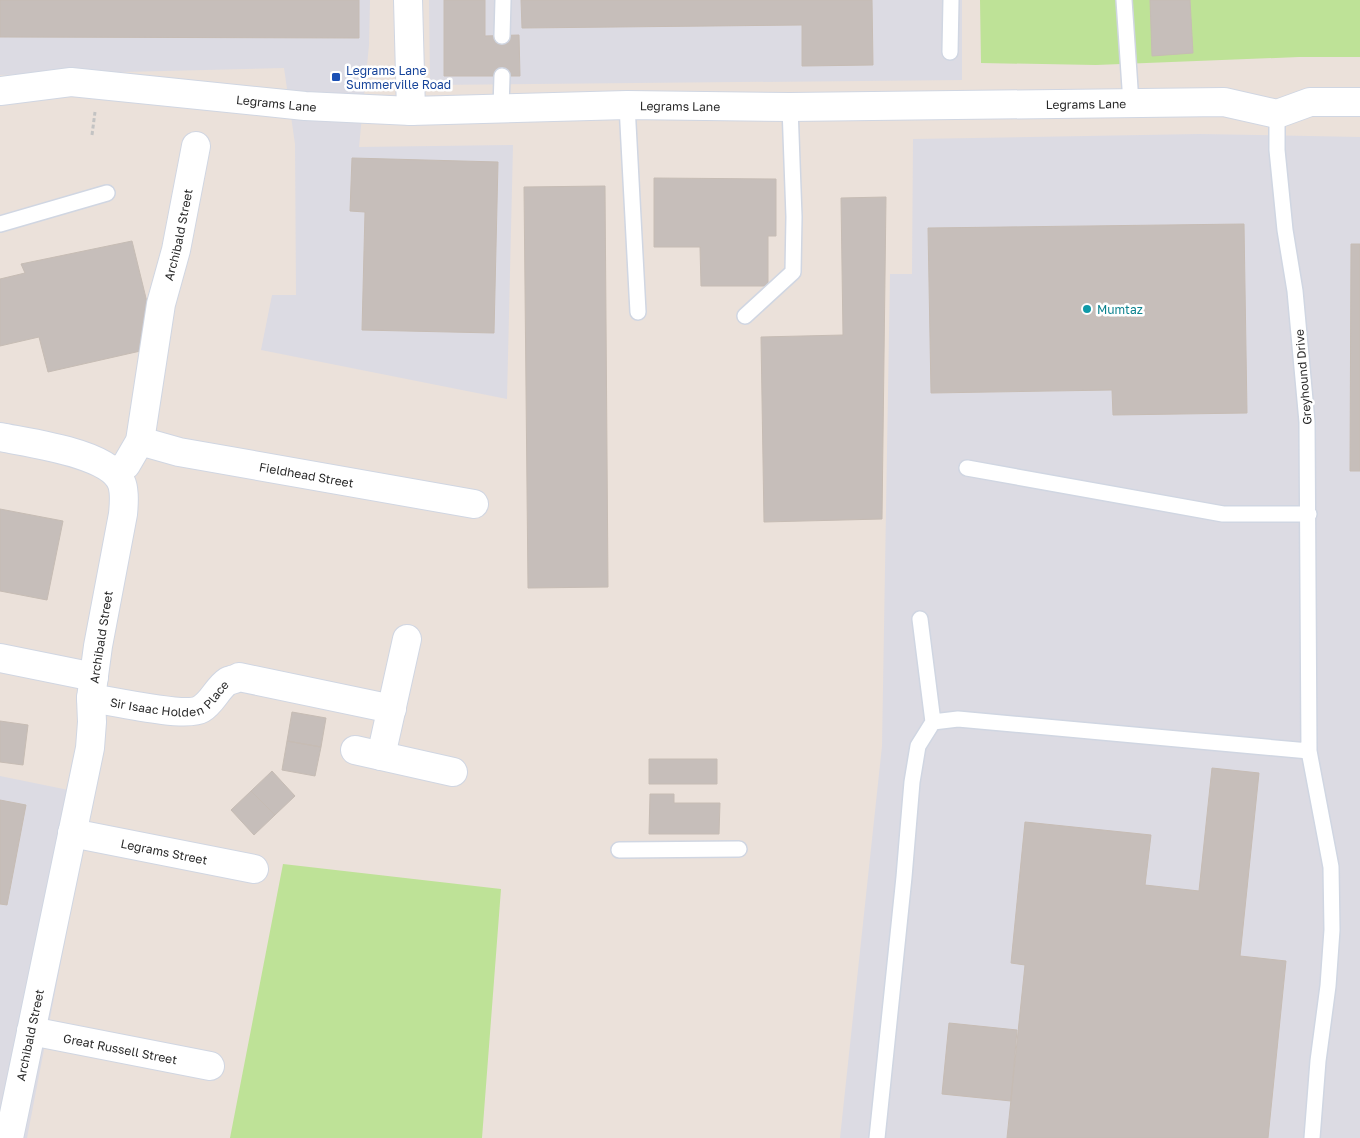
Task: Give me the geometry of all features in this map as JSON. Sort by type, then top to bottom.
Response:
[{"type":"street","points":[[408,0],[411,110]]},
{"type":"street","name":"Legrams Lane","points":[[0,91],[71,82],[305,106],[411,110],[627,105],[790,106],[1224,102],[1276,114]]},
{"type":"street","points":[[1276,114],[1310,102],[1360,102]]},
{"type":"street","name":"Archibald Street","points":[[9,1138],[90,748],[92,687],[123,514],[124,496],[122,483],[115,472],[126,465],[140,441],[162,304],[176,250],[196,146]]},
{"type":"street","points":[[0,437],[58,449],[99,461],[115,472]]},
{"type":"street","name":"Fieldhead Street","points":[[140,441],[178,452],[474,504]]},
{"type":"street","points":[[381,756],[407,639]]},
{"type":"street","name":"Sir Isaac Holden Place","points":[[0,658],[153,708],[191,712],[200,710],[213,699],[227,682],[239,677],[392,709]]},
{"type":"street","points":[[355,750],[453,772]]},
{"type":"street","name":"Legrams Street","points":[[72,833],[254,868]]},
{"type":"street","name":"Great Russell Street","points":[[31,1031],[210,1066]]},
{"type":"street","points":[[0,1136],[9,1138]]},
{"type":"lane","points":[[502,36],[503,0]]},
{"type":"lane","points":[[950,52],[951,0]]},
{"type":"lane","points":[[1124,0],[1131,103]]},
{"type":"lane","points":[[501,108],[502,76]]},
{"type":"lane","points":[[627,105],[638,312]]},
{"type":"lane","points":[[745,316],[793,272],[794,217],[790,106]]},
{"type":"lane","name":"Greyhound Drive","points":[[1276,114],[1277,150],[1285,230],[1295,291],[1307,422],[1309,752],[1331,866],[1332,930],[1312,1138]]},
{"type":"lane","points":[[0,224],[107,193]]},
{"type":"lane","points":[[967,468],[1223,514],[1308,514]]},
{"type":"lane","points":[[877,1138],[914,773],[918,746],[933,722],[920,618]]},
{"type":"lane","points":[[933,722],[958,719],[1309,752]]},
{"type":"lane","points":[[620,850],[739,849]]},
{"type":"shaded area","points":[[0,0],[370,0],[369,45],[359,147],[513,145],[507,399],[261,350],[272,295],[296,295],[295,144],[284,68],[0,75]]},
{"type":"shaded area","points":[[429,0],[962,0],[962,80],[430,85]]},
{"type":"shaded area","points":[[1199,134],[1360,137],[1360,1138],[840,1138],[882,746],[890,274],[912,274],[913,139]]},
{"type":"shaded area","points":[[0,776],[93,795],[27,1138],[0,1138]]},
{"type":"green space","points":[[980,0],[1360,0],[1360,57],[1299,57],[1096,65],[981,63]]},
{"type":"green space","points":[[283,864],[501,889],[482,1138],[230,1138]]},
{"type":"building","points":[[0,0],[359,0],[359,38],[0,37]]},
{"type":"building","points":[[444,0],[485,0],[485,36],[519,35],[520,76],[444,76]]},
{"type":"building","points":[[521,0],[872,0],[873,65],[802,66],[802,25],[522,28]]},
{"type":"building","points":[[1150,0],[1190,0],[1193,53],[1152,56]]},
{"type":"building","points":[[352,158],[498,162],[494,333],[362,330],[365,212],[350,211]]},
{"type":"building","points":[[654,178],[776,179],[776,236],[768,236],[768,286],[701,286],[700,247],[654,247]]},
{"type":"building","points":[[605,186],[608,587],[528,588],[524,187]]},
{"type":"building","points":[[886,197],[882,519],[764,522],[761,337],[843,335],[841,198]]},
{"type":"building","name":"Mumtaz","points":[[1244,224],[1247,413],[1113,415],[1112,390],[931,393],[928,228]]},
{"type":"building","points":[[132,241],[158,347],[48,372],[39,337],[0,346],[0,279],[25,273],[21,264]]},
{"type":"building","points":[[1351,244],[1360,244],[1360,471],[1350,471]]},
{"type":"building","points":[[0,509],[63,521],[47,600],[0,591]]},
{"type":"building","points":[[292,712],[326,718],[321,747],[287,741]]},
{"type":"building","points":[[0,721],[28,725],[23,765],[0,762]]},
{"type":"building","points":[[287,741],[321,747],[315,776],[282,770]]},
{"type":"building","points":[[649,759],[717,759],[717,784],[649,784]]},
{"type":"building","points":[[1212,768],[1259,773],[1240,956],[1286,961],[1268,1138],[1007,1138],[1025,965],[1011,963],[1025,822],[1151,835],[1145,885],[1199,891]]},
{"type":"building","points":[[272,771],[295,796],[275,815],[251,791]]},
{"type":"building","points":[[251,791],[275,815],[254,835],[231,810]]},
{"type":"building","points":[[650,794],[674,794],[674,803],[720,803],[719,834],[649,834]]},
{"type":"building","points":[[0,800],[26,805],[7,905],[0,904]]},
{"type":"building","points":[[949,1023],[1017,1030],[1011,1101],[942,1094]]},
{"type":"place","name":"Legrams Lane Summerville Road","points":[[336,77]]},
{"type":"place","name":"Mumtaz","points":[[1087,309]]}]
